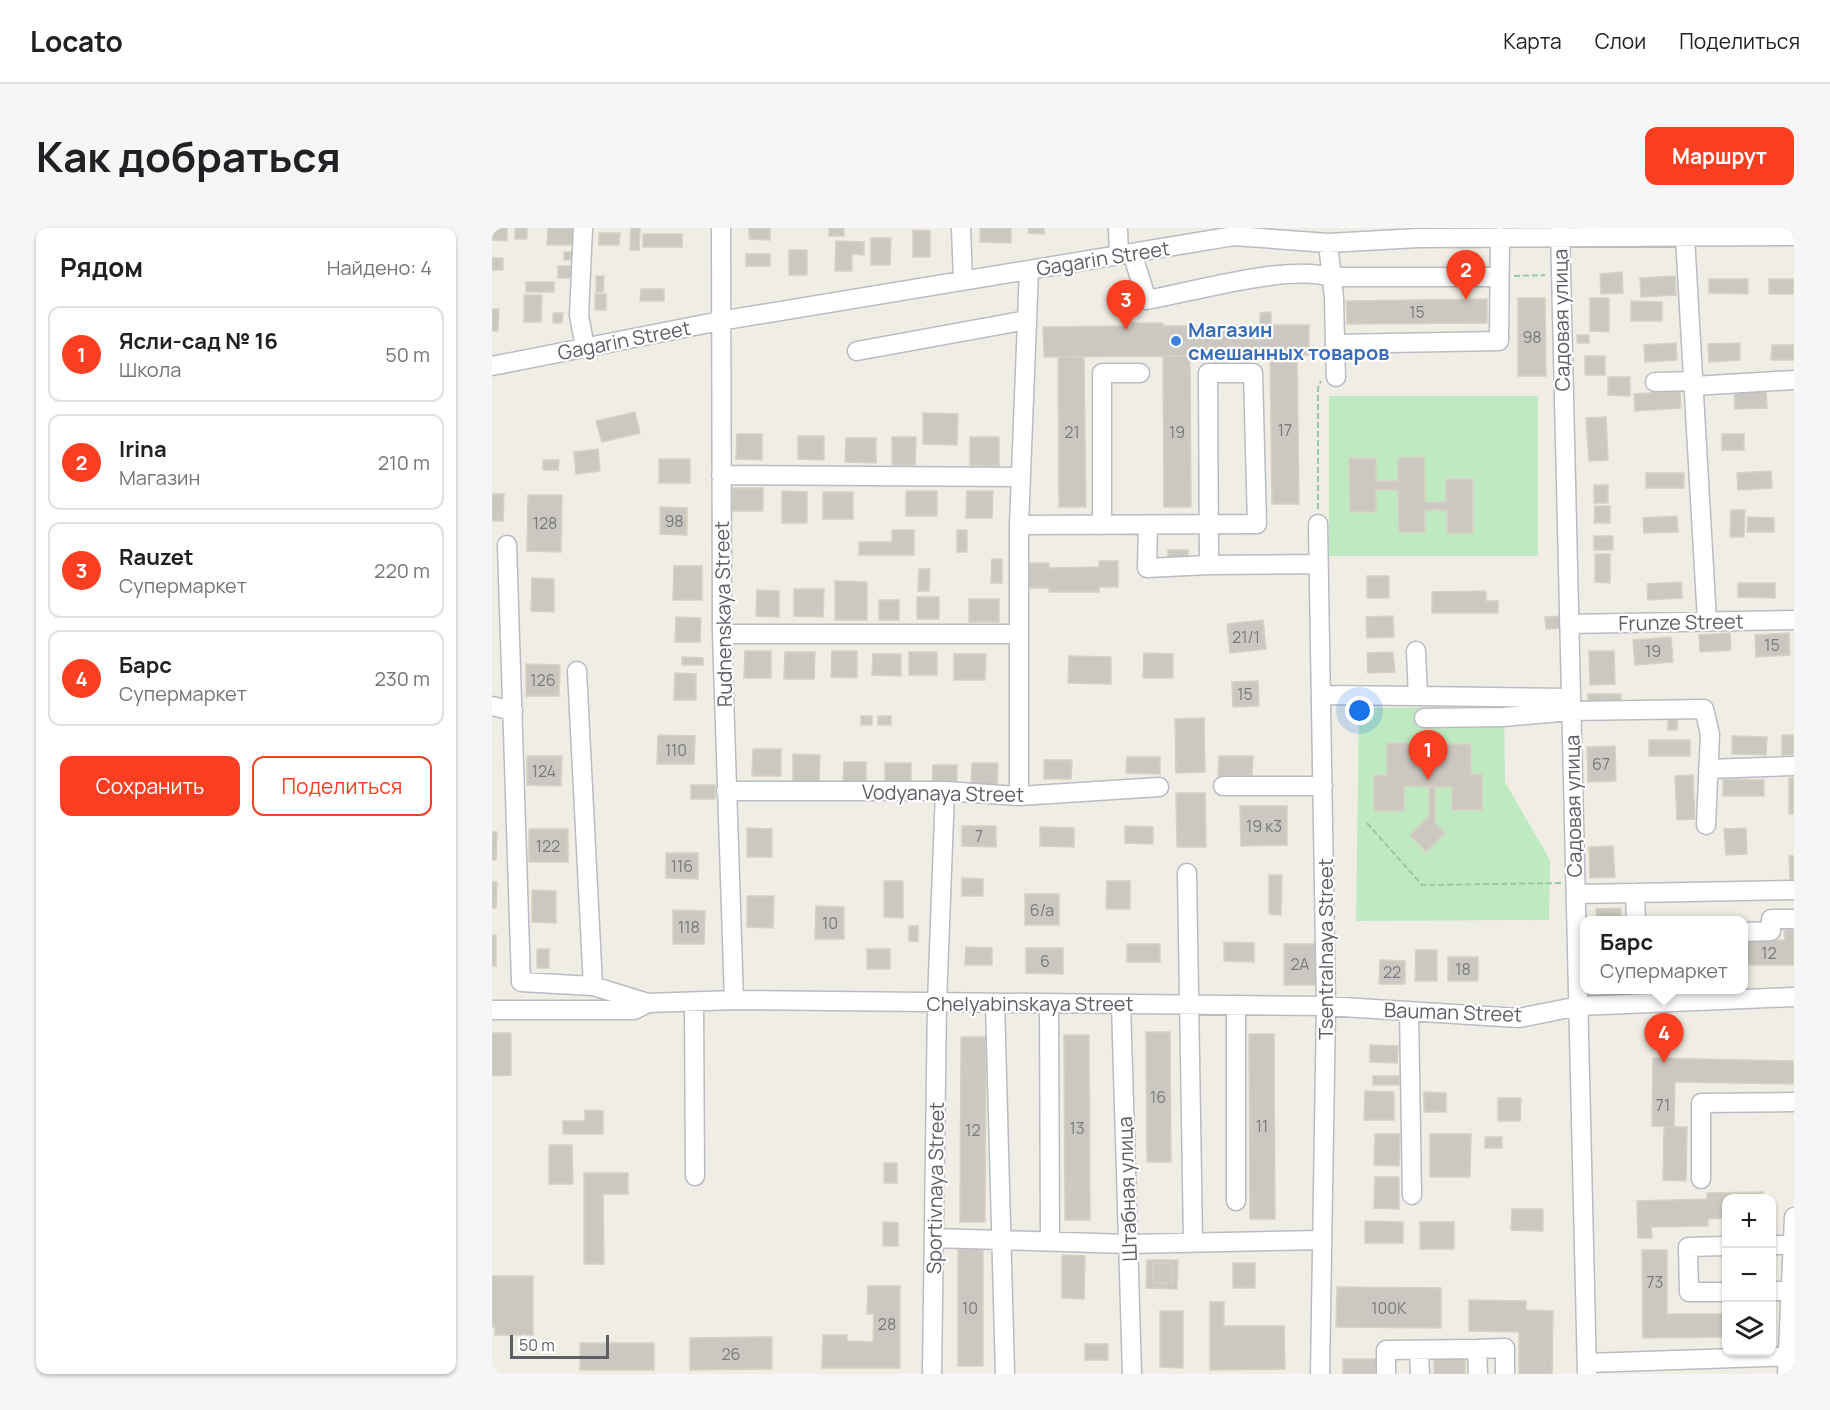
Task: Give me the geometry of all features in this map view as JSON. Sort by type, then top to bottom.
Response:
[{"type":"street","points":[[583,228],[579,315],[585,348]]},
{"type":"street","name":"Rudnenskaya Street","points":[[721,228],[722,634],[734,1000]]},
{"type":"street","points":[[961,228],[963,281]]},
{"type":"street","points":[[1118,228],[1126,254],[1147,300],[1290,273],[1317,273],[1329,277],[1499,277]]},
{"type":"street","name":"Gagarin Street","points":[[492,366],[720,321],[1234,236],[1328,243],[1480,233],[1500,237],[1559,233],[1685,237],[1711,232],[1794,236]]},
{"type":"street","name":"Садовая улица","points":[[1559,233],[1587,1369]]},
{"type":"street","points":[[1335,344],[1499,341],[1500,237]]},
{"type":"street","points":[[1685,237],[1707,621]]},
{"type":"street","points":[[1328,243],[1329,277],[1334,298],[1336,378]]},
{"type":"street","points":[[1019,796],[1019,525],[1029,270]]},
{"type":"street","points":[[857,351],[1027,320]]},
{"type":"street","points":[[1102,525],[1102,373],[1140,373]]},
{"type":"street","points":[[1019,525],[1148,525],[1208,524],[1257,524],[1253,373],[1208,373],[1208,524],[1209,565]]},
{"type":"street","points":[[1655,382],[1693,384],[1794,380]]},
{"type":"street","points":[[721,475],[1020,477]]},
{"type":"street","name":"Tsentralnaya Street","points":[[1318,524],[1326,1006],[1320,1374]]},
{"type":"street","points":[[1148,525],[1147,568],[1319,564]]},
{"type":"street","points":[[507,545],[521,982],[593,986],[648,1003]]},
{"type":"street","name":"Frunze Street","points":[[1569,624],[1794,620]]},
{"type":"street","points":[[722,634],[1018,634]]},
{"type":"street","points":[[1416,651],[1418,696]]},
{"type":"street","points":[[577,670],[593,986]]},
{"type":"street","points":[[1321,695],[1418,696],[1704,709],[1710,734],[1706,825]]},
{"type":"street","points":[[1424,718],[1504,717],[1570,704]]},
{"type":"street","points":[[492,706],[513,711]]},
{"type":"street","points":[[1708,769],[1794,766]]},
{"type":"street","points":[[1223,786],[1323,786]]},
{"type":"street","name":"Vodyanaya Street","points":[[726,791],[945,791],[1019,796],[1160,787]]},
{"type":"street","name":"Sportivnaya Street","points":[[932,1374],[937,1002],[945,791]]},
{"type":"street","points":[[1187,873],[1193,1241]]},
{"type":"street","points":[[1576,888],[1635,893],[1794,890]]},
{"type":"street","points":[[1635,893],[1636,916]]},
{"type":"street","points":[[1748,932],[1771,931],[1770,919],[1794,919]]},
{"type":"street","name":"Bauman Street","points":[[1326,1006],[1519,1018],[1578,1006],[1794,997]]},
{"type":"street","name":"Chelyabinskaya Street","points":[[648,1003],[734,1000],[1326,1006]]},
{"type":"street","points":[[694,1002],[695,1176]]},
{"type":"street","points":[[492,1010],[634,1010],[648,1003]]},
{"type":"street","points":[[995,1003],[1005,1374]]},
{"type":"street","points":[[1049,1003],[1050,1240]]},
{"type":"street","name":"Штабная улица","points":[[1121,1004],[1132,1374]]},
{"type":"street","points":[[1236,1005],[1236,1201]]},
{"type":"street","points":[[1409,1011],[1412,1195]]},
{"type":"street","points":[[1701,1179],[1701,1103],[1794,1102]]},
{"type":"street","points":[[1787,1374],[1791,1356],[1791,1245],[1794,1217]]},
{"type":"street","points":[[934,1238],[1128,1244],[1322,1240]]},
{"type":"street","points":[[1776,1245],[1791,1245]]},
{"type":"street","points":[[1722,1246],[1688,1247],[1689,1292],[1722,1292]]},
{"type":"street","points":[[1776,1291],[1791,1291]]},
{"type":"street","points":[[1386,1374],[1386,1350],[1505,1348],[1505,1374]]},
{"type":"street","points":[[1477,1349],[1478,1374]]},
{"type":"street","points":[[1419,1350],[1420,1374]]},
{"type":"street","points":[[1587,1369],[1791,1356]]},
{"type":"path","points":[[1499,277],[1560,275]]},
{"type":"path","points":[[1318,524],[1318,388],[1319,382],[1326,378],[1336,378]]},
{"type":"path","points":[[1367,823],[1422,885],[1576,888]]},
{"type":"green space","points":[[1329,396],[1538,396],[1538,556],[1329,556]]},
{"type":"green space","points":[[1504,707],[1505,782],[1550,860],[1549,920],[1356,921],[1359,708]]},
{"type":"building","points":[[492,228],[507,228],[507,241],[492,240]]},
{"type":"building","points":[[515,228],[527,228],[527,239],[515,239]]},
{"type":"building","points":[[548,228],[576,228],[576,245],[547,245]]},
{"type":"building","points":[[631,228],[640,228],[639,250],[630,250]]},
{"type":"building","points":[[749,228],[770,228],[770,240],[749,239]]},
{"type":"building","points":[[829,228],[844,228],[844,236],[829,236]]},
{"type":"building","points":[[980,228],[1011,228],[1011,243],[980,242]]},
{"type":"building","points":[[1029,228],[1044,228],[1044,234],[1028,233]]},
{"type":"building","points":[[913,230],[930,231],[930,257],[913,257]]},
{"type":"building","points":[[599,233],[620,233],[619,245],[599,245]]},
{"type":"building","points":[[643,234],[682,234],[682,247],[643,247]]},
{"type":"building","points":[[871,238],[891,238],[890,265],[871,265]]},
{"type":"building","points":[[836,241],[864,242],[864,255],[852,254],[852,271],[835,271]]},
{"type":"building","points":[[789,250],[807,250],[807,275],[789,275]]},
{"type":"building","points":[[564,252],[575,252],[575,260],[564,260]]},
{"type":"building","points":[[746,254],[770,254],[770,266],[746,266]]},
{"type":"building","points":[[492,258],[503,258],[503,270],[492,270]]},
{"type":"building","points":[[558,266],[575,266],[574,278],[558,278]]},
{"type":"building","points":[[1622,272],[1623,293],[1601,294],[1600,274]]},
{"type":"building","points":[[596,276],[604,276],[603,292],[596,292]]},
{"type":"building","points":[[1675,276],[1676,295],[1641,297],[1640,278]]},
{"type":"building","points":[[1709,279],[1748,279],[1748,294],[1709,293]]},
{"type":"building","points":[[1769,279],[1794,279],[1794,294],[1769,294]]},
{"type":"building","points":[[526,282],[554,282],[554,292],[526,292]]},
{"type":"building","points":[[641,289],[664,289],[664,301],[640,301]]},
{"type":"building","points":[[595,294],[606,294],[606,310],[595,310]]},
{"type":"building","points":[[524,295],[542,295],[541,322],[524,322]]},
{"type":"building","points":[[1518,298],[1545,298],[1546,376],[1518,376]]},
{"type":"building","points":[[1590,298],[1609,298],[1609,332],[1590,331]]},
{"type":"building","points":[[1487,299],[1487,323],[1347,324],[1346,301]]},
{"type":"building","points":[[1631,301],[1662,302],[1662,321],[1631,321]]},
{"type":"building","points":[[492,309],[499,309],[498,331],[492,331]]},
{"type":"building","name":"Магазин смешанных товаров","points":[[1271,312],[1271,325],[1309,325],[1309,355],[1044,357],[1043,327],[1131,326],[1131,323],[1163,323],[1163,326],[1260,325],[1260,313]]},
{"type":"building","points":[[553,313],[563,313],[562,323],[553,323]]},
{"type":"building","points":[[1577,335],[1589,335],[1589,343],[1577,343]]},
{"type":"building","points":[[1676,343],[1677,360],[1645,362],[1644,345]]},
{"type":"building","points":[[1740,343],[1740,360],[1709,362],[1708,344]]},
{"type":"building","points":[[1772,345],[1794,345],[1794,360],[1771,360]]},
{"type":"building","points":[[1270,355],[1297,355],[1299,504],[1272,504]]},
{"type":"building","points":[[1163,356],[1190,356],[1191,507],[1164,507]]},
{"type":"building","points":[[1585,356],[1605,356],[1605,375],[1585,375]]},
{"type":"building","points":[[1058,357],[1084,357],[1086,507],[1059,507]]},
{"type":"building","points":[[1608,377],[1630,377],[1630,396],[1608,395]]},
{"type":"building","points":[[1766,388],[1767,408],[1735,409],[1734,390]]},
{"type":"building","points":[[1680,391],[1681,408],[1635,411],[1634,394]]},
{"type":"building","points":[[635,412],[640,433],[602,442],[596,421]]},
{"type":"building","points":[[923,413],[958,414],[957,445],[923,444]]},
{"type":"building","points":[[1606,417],[1608,460],[1589,461],[1586,418]]},
{"type":"building","points":[[737,434],[762,434],[762,460],[736,459]]},
{"type":"building","points":[[1722,434],[1744,434],[1744,450],[1722,450]]},
{"type":"building","points":[[798,436],[824,436],[824,460],[798,459]]},
{"type":"building","points":[[892,437],[916,437],[915,465],[892,465]]},
{"type":"building","points":[[970,437],[999,437],[999,466],[970,465]]},
{"type":"building","points":[[846,438],[876,438],[876,463],[845,462]]},
{"type":"building","points":[[598,449],[600,471],[576,474],[574,452]]},
{"type":"building","points":[[1424,457],[1425,502],[1446,502],[1446,479],[1473,479],[1473,533],[1447,533],[1447,510],[1425,510],[1425,532],[1399,532],[1398,490],[1376,490],[1376,512],[1350,512],[1349,458],[1376,458],[1376,481],[1398,481],[1398,458]]},
{"type":"building","points":[[659,459],[690,459],[690,483],[659,483]]},
{"type":"building","points":[[543,460],[559,460],[558,470],[543,470]]},
{"type":"building","points":[[1771,471],[1772,488],[1738,490],[1737,473]]},
{"type":"building","points":[[1646,473],[1684,473],[1684,488],[1646,488]]},
{"type":"building","points":[[1594,485],[1608,485],[1608,503],[1594,503]]},
{"type":"building","points":[[732,488],[763,488],[763,511],[732,511]]},
{"type":"building","points":[[782,491],[807,492],[807,523],[782,523]]},
{"type":"building","points":[[906,491],[937,491],[937,516],[906,516]]},
{"type":"building","points":[[967,491],[993,491],[992,518],[966,518]]},
{"type":"building","points":[[823,492],[853,492],[853,519],[823,519]]},
{"type":"building","points":[[492,494],[504,494],[503,521],[492,521]]},
{"type":"building","points":[[528,495],[562,495],[561,552],[527,551]]},
{"type":"building","points":[[1595,506],[1610,506],[1610,523],[1594,523]]},
{"type":"building","points":[[660,507],[687,508],[687,535],[660,534]]},
{"type":"building","points":[[1731,510],[1745,510],[1744,537],[1730,537]]},
{"type":"building","points":[[1677,516],[1678,532],[1644,533],[1643,518]]},
{"type":"building","points":[[1748,517],[1774,518],[1774,532],[1747,532]]},
{"type":"building","points":[[892,530],[914,530],[914,555],[859,555],[859,542],[892,542]]},
{"type":"building","points":[[957,530],[967,530],[967,552],[957,552]]},
{"type":"building","points":[[1594,536],[1613,536],[1613,550],[1594,550]]},
{"type":"building","points":[[1168,550],[1188,550],[1188,562],[1168,562]]},
{"type":"building","points":[[1595,554],[1610,554],[1610,583],[1595,582]]},
{"type":"building","points":[[992,559],[1002,559],[1002,583],[991,583]]},
{"type":"building","points":[[1099,561],[1118,561],[1118,587],[1099,587],[1099,592],[1049,592],[1049,588],[1029,588],[1029,563],[1049,563],[1049,568],[1099,567]]},
{"type":"building","points":[[674,566],[702,566],[702,600],[673,600]]},
{"type":"building","points":[[919,569],[930,569],[929,591],[918,591]]},
{"type":"building","points":[[1367,576],[1389,576],[1389,598],[1367,598]]},
{"type":"building","points":[[532,578],[554,579],[554,612],[531,611]]},
{"type":"building","points":[[835,581],[867,582],[867,620],[835,620]]},
{"type":"building","points":[[1681,582],[1682,598],[1648,600],[1647,584]]},
{"type":"building","points":[[1738,583],[1775,583],[1775,598],[1738,597]]},
{"type":"building","points":[[794,589],[824,589],[823,617],[794,616]]},
{"type":"building","points":[[757,590],[779,591],[779,617],[756,616]]},
{"type":"building","points":[[1486,591],[1486,601],[1498,601],[1498,613],[1432,613],[1432,592]]},
{"type":"building","points":[[917,597],[939,597],[939,619],[917,619]]},
{"type":"building","points":[[969,599],[999,599],[999,622],[969,622]]},
{"type":"building","points":[[879,600],[899,600],[899,620],[879,620]]},
{"type":"building","points":[[1393,616],[1394,637],[1367,638],[1366,617]]},
{"type":"building","points":[[1563,616],[1564,628],[1546,629],[1545,617]]},
{"type":"building","points":[[676,617],[701,618],[700,642],[675,642]]},
{"type":"building","points":[[1263,620],[1266,649],[1230,653],[1227,624]]},
{"type":"building","points":[[1730,633],[1731,650],[1700,652],[1699,635]]},
{"type":"building","points":[[1789,633],[1790,655],[1756,657],[1755,635]]},
{"type":"building","points":[[1671,637],[1673,662],[1635,665],[1633,640]]},
{"type":"building","points":[[745,651],[771,651],[771,678],[744,678]]},
{"type":"building","points":[[832,651],[857,651],[857,678],[831,677]]},
{"type":"building","points":[[1589,651],[1614,651],[1615,684],[1590,685]]},
{"type":"building","points":[[785,652],[815,652],[814,679],[784,679]]},
{"type":"building","points":[[909,652],[937,652],[937,675],[909,675]]},
{"type":"building","points":[[1393,652],[1395,672],[1368,673],[1367,653]]},
{"type":"building","points":[[1144,653],[1173,654],[1173,678],[1143,678]]},
{"type":"building","points":[[873,654],[901,654],[901,676],[872,675]]},
{"type":"building","points":[[954,654],[986,654],[985,680],[954,680]]},
{"type":"building","points":[[1069,656],[1111,657],[1111,684],[1068,683]]},
{"type":"building","points":[[682,657],[703,658],[703,665],[682,665]]},
{"type":"building","points":[[526,664],[560,665],[559,696],[526,696]]},
{"type":"building","points":[[675,673],[696,674],[696,700],[674,700]]},
{"type":"building","points":[[1258,681],[1259,706],[1233,707],[1232,682]]},
{"type":"building","points":[[1588,694],[1621,694],[1621,702],[1588,702]]},
{"type":"building","points":[[1668,715],[1678,715],[1677,730],[1668,730]]},
{"type":"building","points":[[861,716],[872,716],[872,725],[861,725]]},
{"type":"building","points":[[878,716],[891,716],[891,725],[878,725]]},
{"type":"building","points":[[1204,718],[1205,772],[1176,773],[1175,719]]},
{"type":"building","points":[[658,735],[695,736],[694,764],[657,764]]},
{"type":"building","points":[[1782,735],[1794,735],[1794,754],[1782,755]]},
{"type":"building","points":[[1732,736],[1767,737],[1766,755],[1732,754]]},
{"type":"building","points":[[1649,740],[1690,740],[1690,756],[1649,756]]},
{"type":"building","points":[[1387,743],[1417,743],[1417,755],[1441,756],[1441,744],[1471,744],[1471,774],[1482,774],[1482,810],[1452,810],[1452,787],[1404,786],[1404,811],[1374,811],[1374,775],[1387,775]]},
{"type":"building","points":[[1615,746],[1616,781],[1588,782],[1587,747]]},
{"type":"building","points":[[753,749],[781,749],[781,776],[752,776]]},
{"type":"building","points":[[793,754],[820,755],[819,784],[793,784]]},
{"type":"building","points":[[527,756],[562,756],[561,786],[527,785]]},
{"type":"building","points":[[1219,756],[1253,756],[1252,776],[1218,776]]},
{"type":"building","points":[[1127,757],[1160,757],[1160,774],[1126,773]]},
{"type":"building","points":[[1044,760],[1072,760],[1071,779],[1044,779]]},
{"type":"building","points":[[844,762],[866,762],[866,785],[843,784]]},
{"type":"building","points":[[885,763],[911,763],[911,789],[885,789]]},
{"type":"building","points":[[972,763],[998,763],[997,787],[971,787]]},
{"type":"building","points":[[933,765],[957,765],[957,789],[932,789]]},
{"type":"building","points":[[1693,775],[1695,819],[1677,820],[1675,776]]},
{"type":"building","points":[[1789,778],[1794,778],[1794,814],[1789,814]]},
{"type":"building","points":[[1723,779],[1764,780],[1764,796],[1723,796]]},
{"type":"building","points":[[691,785],[715,785],[715,799],[691,799]]},
{"type":"building","points":[[1429,786],[1435,786],[1435,823],[1445,833],[1426,852],[1410,835],[1429,816]]},
{"type":"building","points":[[1176,793],[1205,793],[1206,847],[1177,847]]},
{"type":"building","points":[[1240,806],[1287,806],[1287,845],[1241,846]]},
{"type":"building","points":[[962,826],[996,826],[996,847],[962,846]]},
{"type":"building","points":[[1125,826],[1153,827],[1153,844],[1125,843]]},
{"type":"building","points":[[1040,827],[1074,828],[1074,847],[1040,846]]},
{"type":"building","points":[[747,828],[772,829],[772,857],[747,857]]},
{"type":"building","points":[[1746,828],[1747,854],[1726,855],[1724,829]]},
{"type":"building","points":[[529,829],[568,829],[568,862],[529,862]]},
{"type":"building","points":[[492,832],[497,832],[496,860],[492,860]]},
{"type":"building","points":[[1613,846],[1615,877],[1590,878],[1589,847]]},
{"type":"building","points":[[666,853],[698,853],[698,879],[666,878]]},
{"type":"building","points":[[1789,856],[1794,856],[1794,879],[1790,879]]},
{"type":"building","points":[[1269,875],[1282,875],[1281,915],[1269,914]]},
{"type":"building","points":[[962,878],[983,879],[983,896],[962,896]]},
{"type":"building","points":[[884,881],[903,881],[903,918],[884,917]]},
{"type":"building","points":[[1107,881],[1130,881],[1130,909],[1106,909]]},
{"type":"building","points":[[492,882],[497,882],[496,908],[492,908]]},
{"type":"building","points":[[532,890],[556,891],[556,923],[532,922]]},
{"type":"building","points":[[1025,894],[1059,894],[1059,925],[1025,925]]},
{"type":"building","points":[[747,896],[774,896],[773,928],[747,927]]},
{"type":"building","points":[[816,906],[844,907],[844,939],[815,939]]},
{"type":"building","points":[[1621,908],[1621,916],[1597,916],[1596,909]]},
{"type":"building","points":[[673,910],[705,911],[704,944],[673,944]]},
{"type":"building","points":[[909,926],[918,926],[918,942],[909,941]]},
{"type":"building","points":[[1784,930],[1794,930],[1794,965],[1748,965],[1748,941],[1785,940]]},
{"type":"building","points":[[492,935],[496,935],[496,966],[492,966]]},
{"type":"building","points":[[1224,942],[1254,943],[1254,962],[1224,961]]},
{"type":"building","points":[[1127,944],[1160,944],[1160,962],[1127,962]]},
{"type":"building","points":[[1284,944],[1316,944],[1316,985],[1284,985]]},
{"type":"building","points":[[966,947],[992,948],[992,965],[965,965]]},
{"type":"building","points":[[1026,948],[1063,948],[1063,974],[1026,973]]},
{"type":"building","points":[[537,949],[549,949],[549,968],[537,968]]},
{"type":"building","points":[[867,949],[890,949],[890,969],[867,969]]},
{"type":"building","points":[[1416,950],[1437,950],[1437,981],[1415,981]]},
{"type":"building","points":[[1448,957],[1478,957],[1478,981],[1448,981]]},
{"type":"building","points":[[1380,960],[1405,961],[1405,984],[1379,984]]},
{"type":"building","points":[[1146,1032],[1170,1032],[1171,1162],[1147,1162]]},
{"type":"building","points":[[492,1033],[511,1033],[511,1075],[492,1076]]},
{"type":"building","points":[[1249,1034],[1274,1034],[1275,1219],[1250,1219]]},
{"type":"building","points":[[1064,1035],[1089,1035],[1090,1220],[1065,1220]]},
{"type":"building","points":[[961,1037],[986,1037],[985,1222],[960,1222]]},
{"type":"building","points":[[1370,1045],[1398,1046],[1397,1063],[1370,1062]]},
{"type":"building","points":[[1653,1058],[1794,1061],[1794,1084],[1675,1082],[1674,1127],[1652,1126]]},
{"type":"building","points":[[1373,1076],[1399,1076],[1399,1085],[1373,1085]]},
{"type":"building","points":[[1365,1091],[1394,1092],[1394,1120],[1364,1120]]},
{"type":"building","points":[[1424,1092],[1446,1093],[1446,1112],[1424,1112]]},
{"type":"building","points":[[1498,1098],[1521,1098],[1520,1121],[1498,1121]]},
{"type":"building","points":[[585,1110],[603,1111],[603,1134],[563,1134],[563,1121],[585,1121]]},
{"type":"building","points":[[1664,1127],[1687,1127],[1686,1181],[1663,1180]]},
{"type":"building","points":[[1375,1134],[1400,1134],[1399,1166],[1374,1165]]},
{"type":"building","points":[[1430,1134],[1471,1134],[1470,1177],[1430,1177]]},
{"type":"building","points":[[1485,1137],[1502,1137],[1502,1148],[1485,1148]]},
{"type":"building","points":[[549,1145],[572,1145],[573,1184],[549,1184]]},
{"type":"building","points":[[884,1163],[897,1163],[897,1183],[884,1183]]},
{"type":"building","points":[[584,1173],[628,1173],[628,1194],[603,1194],[604,1264],[584,1264]]},
{"type":"building","points":[[1375,1177],[1399,1177],[1399,1209],[1374,1208]]},
{"type":"building","points":[[1763,1192],[1763,1194],[1722,1194],[1722,1218],[1708,1219],[1708,1226],[1651,1227],[1652,1238],[1638,1238],[1637,1201],[1707,1199],[1707,1193]]},
{"type":"building","points":[[1512,1209],[1543,1209],[1543,1231],[1511,1230]]},
{"type":"building","points":[[1365,1221],[1403,1222],[1403,1243],[1365,1243]]},
{"type":"building","points":[[883,1222],[898,1223],[898,1246],[883,1246]]},
{"type":"building","points":[[1420,1222],[1454,1222],[1454,1249],[1420,1249]]},
{"type":"building","points":[[958,1249],[983,1250],[983,1366],[958,1366]]},
{"type":"building","points":[[1642,1250],[1667,1250],[1667,1314],[1722,1314],[1722,1337],[1643,1338]]},
{"type":"building","points":[[1062,1255],[1085,1256],[1084,1299],[1062,1298]]},
{"type":"building","points":[[1147,1260],[1178,1260],[1177,1289],[1146,1288]]},
{"type":"building","points":[[1153,1263],[1172,1263],[1172,1283],[1153,1283]]},
{"type":"building","points":[[1233,1263],[1255,1263],[1255,1288],[1233,1288]]},
{"type":"building","points":[[492,1276],[533,1276],[533,1335],[495,1335],[495,1327],[492,1327]]},
{"type":"building","points":[[868,1286],[900,1286],[900,1368],[822,1368],[823,1335],[847,1335],[847,1341],[873,1342],[874,1314],[867,1314]]},
{"type":"building","points":[[1337,1287],[1441,1288],[1441,1328],[1336,1327]]},
{"type":"building","points":[[1469,1300],[1526,1301],[1526,1310],[1553,1311],[1552,1374],[1519,1374],[1519,1332],[1469,1331]]},
{"type":"building","points":[[1210,1302],[1224,1302],[1224,1326],[1284,1326],[1285,1369],[1210,1370]]},
{"type":"building","points":[[1160,1311],[1183,1311],[1183,1368],[1160,1367]]},
{"type":"building","points":[[772,1337],[772,1369],[690,1370],[690,1338]]},
{"type":"building","points":[[580,1343],[654,1343],[654,1370],[580,1370]]},
{"type":"building","points":[[1085,1344],[1108,1344],[1108,1360],[1085,1360]]},
{"type":"building","points":[[1343,1359],[1377,1359],[1376,1374],[1343,1374]]},
{"type":"building","points":[[1434,1359],[1465,1360],[1465,1374],[1434,1374]]},
{"type":"place","name":"Irina","points":[[1466,300]]},
{"type":"place","name":"Rauzet","points":[[1126,330]]},
{"type":"place","name":"Магазин смешанных товаров","points":[[1176,341]]},
{"type":"place","name":"Ясли-сад № 16","points":[[1428,780]]},
{"type":"place","name":"Барс","points":[[1664,1063]]}]
